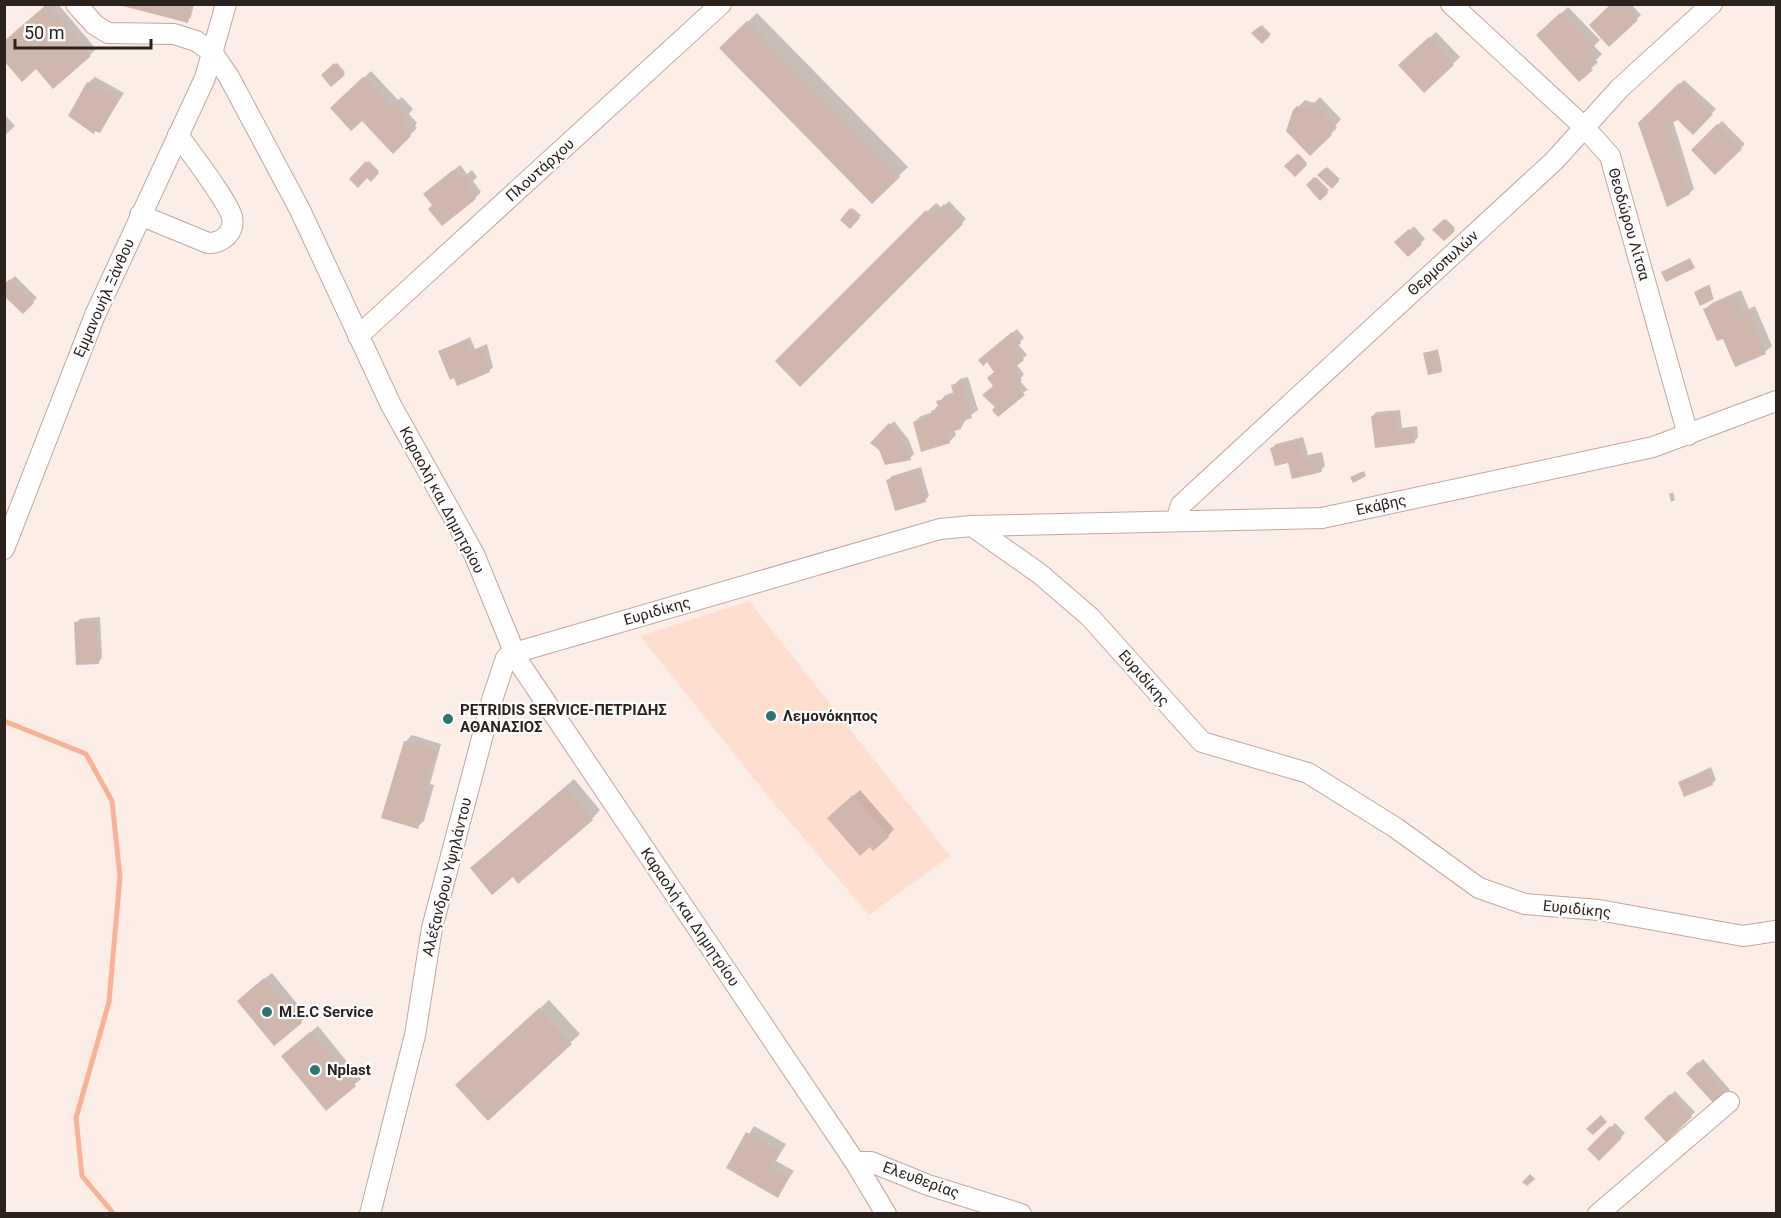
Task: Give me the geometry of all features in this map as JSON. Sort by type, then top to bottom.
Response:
[{"type":"street","points":[[76,4],[94,25],[108,33],[174,34],[196,41],[212,52],[226,4]]},
{"type":"street","name":"Πλουτάρχου","points":[[358,336],[721,4]]},
{"type":"street","name":"Θεοδώρου Λίτσα","points":[[1451,4],[1584,127],[1610,156],[1689,435]]},
{"type":"street","name":"Θερμοπυλών","points":[[1176,521],[1181,505],[1554,161],[1620,88],[1712,4]]},
{"type":"street","name":"Εμμανουήλ Ξάνθου","points":[[4,549],[73,369],[140,215],[205,78],[212,52]]},
{"type":"street","name":"Καραολή και Δημητρίου","points":[[212,52],[229,77],[300,210],[391,405],[474,554],[514,652],[855,1162],[886,1214]]},
{"type":"street","points":[[140,215],[208,243],[218,243],[232,228],[229,210],[178,135]]},
{"type":"street","name":"Εκάβης","points":[[972,526],[1322,518],[1653,447],[1776,401]]},
{"type":"street","name":"Ευριδίκης","points":[[514,652],[923,533],[972,526],[1040,574],[1090,617],[1202,742],[1308,773],[1396,828],[1479,888],[1525,904],[1599,910],[1743,936],[1776,931]]},
{"type":"street","name":"Αλέξανδρου Υψηλάντου","points":[[370,1214],[415,1035],[432,928],[492,700],[506,658],[514,652]]},
{"type":"street","points":[[1598,1214],[1729,1102]]},
{"type":"street","name":"Ελευθερίας","points":[[855,1162],[871,1162],[928,1185],[1021,1214]]},
{"type":"shaded area","name":"Λεμονόκηπος","points":[[749,601],[950,856],[869,915],[767,795],[640,636]]},
{"type":"building","points":[[115,4],[192,4],[188,23]]},
{"type":"building","points":[[1611,4],[1623,4],[1638,20],[1609,47],[1589,25]]},
{"type":"building","points":[[46,5],[91,56],[53,89],[36,69],[22,82],[4,61],[4,41]]},
{"type":"building","points":[[1560,13],[1595,47],[1589,53],[1596,61],[1590,67],[1593,70],[1579,82],[1536,35]]},
{"type":"building","points":[[747,21],[900,177],[872,204],[719,48]]},
{"type":"building","points":[[1260,26],[1270,36],[1262,44],[1251,33]]},
{"type":"building","points":[[1429,37],[1454,65],[1424,93],[1398,65]]},
{"type":"building","points":[[334,63],[345,75],[331,87],[321,75]]},
{"type":"building","points":[[363,77],[391,106],[394,103],[408,117],[403,121],[412,131],[409,134],[411,136],[393,154],[362,121],[351,131],[330,108]]},
{"type":"building","points":[[87,82],[119,100],[100,133],[95,131],[94,134],[68,116]]},
{"type":"building","points":[[1679,83],[1713,114],[1693,135],[1678,120],[1669,124],[1690,194],[1667,207],[1638,123]]},
{"type":"building","points":[[1313,102],[1336,127],[1329,133],[1332,135],[1310,156],[1286,131],[1293,110],[1297,106],[1307,109]]},
{"type":"building","points":[[1717,124],[1742,149],[1715,175],[1691,150]]},
{"type":"building","points":[[1297,154],[1307,165],[1295,177],[1284,166]]},
{"type":"building","points":[[366,161],[379,173],[371,182],[367,178],[358,188],[349,179]]},
{"type":"building","points":[[1325,168],[1339,181],[1332,189],[1317,175]]},
{"type":"building","points":[[453,170],[460,179],[465,176],[472,185],[467,188],[476,199],[442,226],[428,209],[432,205],[423,194]]},
{"type":"building","points":[[1314,177],[1328,193],[1320,201],[1306,185]]},
{"type":"building","points":[[944,204],[963,224],[800,387],[775,361],[926,210],[932,216]]},
{"type":"building","points":[[850,208],[860,218],[850,229],[840,220]]},
{"type":"building","points":[[1444,219],[1455,231],[1444,241],[1432,230]]},
{"type":"building","points":[[1409,229],[1422,244],[1408,257],[1394,242]]},
{"type":"building","points":[[1690,258],[1695,268],[1666,282],[1661,272]]},
{"type":"building","points":[[10,279],[34,303],[23,314],[4,296],[4,284]]},
{"type":"building","points":[[1708,285],[1714,299],[1700,306],[1694,292]]},
{"type":"building","points":[[1735,296],[1742,314],[1749,311],[1766,354],[1735,367],[1723,339],[1717,341],[1703,309]]},
{"type":"building","points":[[1012,332],[1021,343],[1014,349],[1024,360],[1013,369],[1022,380],[1016,384],[1025,395],[998,417],[992,410],[995,407],[982,395],[993,386],[987,378],[994,372],[987,362],[983,366],[978,360]]},
{"type":"building","points":[[465,340],[470,352],[483,347],[490,372],[457,386],[454,378],[450,380],[438,351]]},
{"type":"building","points":[[1436,350],[1442,372],[1428,375],[1423,353]]},
{"type":"building","points":[[962,382],[972,418],[959,422],[961,429],[947,433],[950,443],[921,452],[913,422],[932,416],[931,411],[939,408],[936,401],[954,396],[951,385]]},
{"type":"building","points":[[1396,413],[1398,431],[1413,429],[1415,443],[1375,448],[1371,416]]},
{"type":"building","points":[[889,423],[905,445],[911,460],[885,465],[879,450],[870,443]]},
{"type":"building","points":[[1299,440],[1304,459],[1318,455],[1322,472],[1292,479],[1288,463],[1275,466],[1270,448]]},
{"type":"building","points":[[917,470],[926,502],[895,511],[886,480]]},
{"type":"building","points":[[1364,471],[1366,476],[1353,483],[1350,477]]},
{"type":"building","points":[[96,621],[99,664],[76,665],[74,622]]},
{"type":"building","points":[[404,741],[436,750],[424,791],[429,792],[418,829],[381,818]]},
{"type":"building","points":[[1707,770],[1713,785],[1684,797],[1678,782]]},
{"type":"building","points":[[565,787],[593,820],[518,884],[513,877],[492,895],[470,868]]},
{"type":"building","points":[[853,795],[889,837],[873,851],[870,847],[860,856],[827,818]]},
{"type":"building","points":[[264,978],[302,1023],[274,1046],[237,1001]]},
{"type":"building","points":[[539,1008],[572,1044],[488,1121],[455,1085]]},
{"type":"building","points":[[310,1032],[356,1086],[326,1111],[281,1056]]},
{"type":"building","points":[[1698,1062],[1727,1095],[1715,1105],[1686,1073]]},
{"type":"building","points":[[1670,1094],[1692,1117],[1666,1142],[1644,1118]]},
{"type":"building","points":[[1601,1115],[1607,1122],[1593,1135],[1586,1129]]},
{"type":"building","points":[[1610,1126],[1622,1138],[1599,1161],[1587,1149]]},
{"type":"building","points":[[746,1132],[780,1151],[770,1168],[789,1178],[778,1198],[726,1168]]},
{"type":"building","points":[[1530,1174],[1535,1179],[1527,1186],[1522,1182]]},
{"type":"waterway","points":[[4,721],[86,754],[112,801],[120,877],[109,1002],[76,1118],[82,1176],[114,1214]]},
{"type":"place","name":"Λεμονόκηπος","points":[[771,716]]},
{"type":"place","name":"PETRIDIS SERVICE-ΠΕΤΡΙΔΗΣ ΑΘΑΝΑΣΙΟΣ","points":[[448,719]]},
{"type":"place","name":"M.E.C Service","points":[[267,1012]]},
{"type":"place","name":"Nplast","points":[[315,1070]]}]
